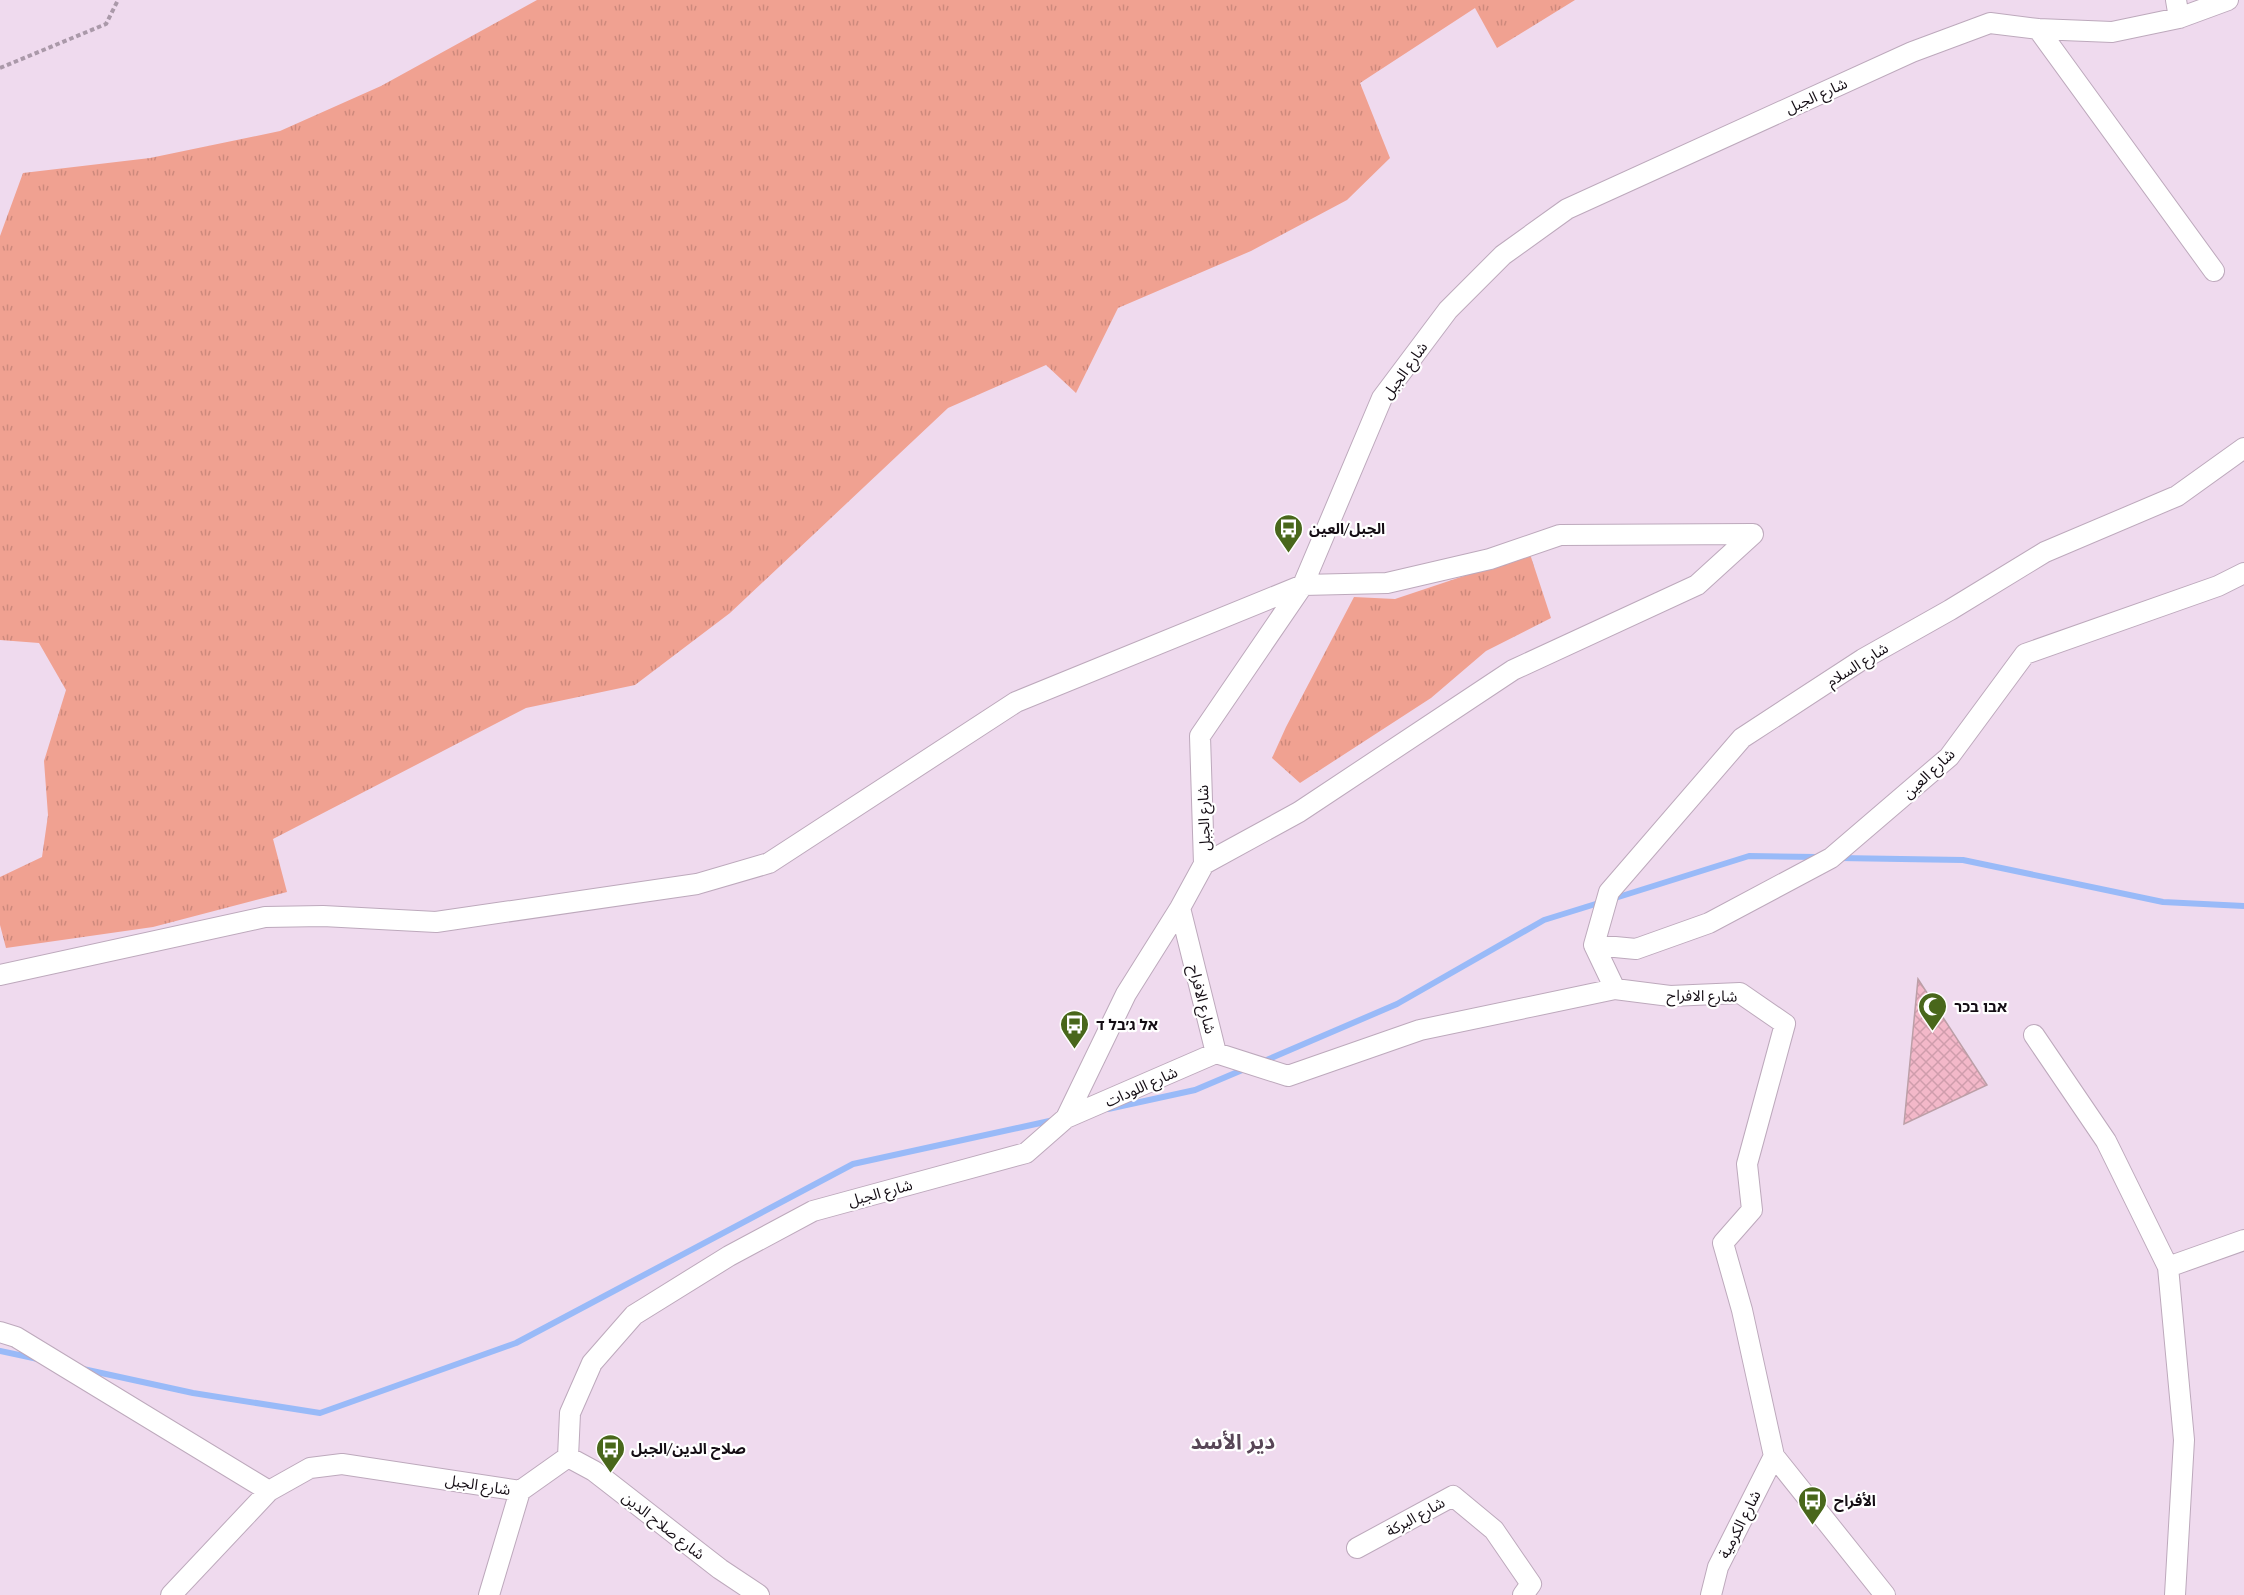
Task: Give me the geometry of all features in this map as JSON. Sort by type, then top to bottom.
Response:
[{"type":"street","name":"شارع الجبل","points":[[171,1595],[269,1491],[310,1468],[342,1464],[520,1491],[568,1457],[570,1413],[592,1363],[634,1315],[729,1256],[813,1211],[1026,1153],[1066,1118],[1125,994],[1180,908],[1204,864],[1200,736],[1304,585],[1382,398],[1448,310],[1503,255],[1567,208],[1912,52],[1990,23],[2037,29],[2112,32],[2177,9],[2228,0]]},
{"type":"street","points":[[2037,29],[2214,271]]},
{"type":"street","name":"شارع السلام","points":[[1594,945],[1609,892],[1742,738],[1863,659],[1950,610],[2045,552],[2177,496],[2244,448]]},
{"type":"street","points":[[0,975],[266,917],[323,916],[436,922],[707,881],[769,863],[1016,702],[1304,585],[1387,583],[1490,559],[1560,535],[1754,534],[1697,585],[1513,670],[1299,812],[1204,864]]},
{"type":"street","name":"شارع العين","points":[[1594,945],[1636,949],[1709,924],[1831,858],[1949,757],[2025,654],[2218,586],[2244,573]]},
{"type":"street","name":"شارع الافراح","points":[[1180,908],[1216,1053],[1288,1076],[1420,1030],[1615,988],[1670,996],[1740,993],[1785,1024],[1747,1164],[1752,1210],[1723,1243],[1742,1310],[1774,1456],[1885,1595]]},
{"type":"street","points":[[1594,945],[1615,988]]},
{"type":"street","points":[[2034,1035],[2106,1141],[2168,1267],[2184,1440],[2175,1595]]},
{"type":"street","name":"شارع اللودات","points":[[1066,1118],[1216,1053]]},
{"type":"street","points":[[2168,1267],[2244,1240]]},
{"type":"street","points":[[0,1332],[16,1337],[269,1491]]},
{"type":"street","name":"شارع الكرمية","points":[[1711,1595],[1718,1567],[1774,1456]]},
{"type":"street","name":"شارع صلاح الدين","points":[[568,1457],[594,1471],[720,1569],[759,1595]]},
{"type":"street","points":[[489,1595],[520,1491]]},
{"type":"street","name":"شارع البركة","points":[[1357,1548],[1453,1496],[1494,1530],[1531,1584],[1523,1595]]},
{"type":"path","points":[[0,68],[106,24],[118,0]]},
{"type":"green space","points":[[537,0],[1575,0],[1497,48],[1475,8],[1360,83],[1390,158],[1347,200],[1251,251],[1118,308],[1076,393],[1046,365],[948,408],[730,613],[635,685],[526,708],[273,839],[287,892],[153,927],[6,948],[0,925],[0,877],[42,857],[48,815],[44,761],[66,690],[39,643],[0,640],[0,236],[23,173],[150,158],[280,131],[381,86]]},
{"type":"green space","points":[[1530,554],[1551,618],[1486,651],[1431,698],[1300,783],[1272,758],[1354,597],[1395,599]]},
{"type":"building","name":"אבו בכר","points":[[1918,979],[1987,1085],[1904,1124]]},
{"type":"waterway","points":[[1612,899],[1749,856],[1817,857]]},
{"type":"waterway","points":[[1839,858],[1963,860],[2163,902],[2244,906]]},
{"type":"waterway","points":[[1262,1062],[1397,1004],[1544,920],[1602,902]]},
{"type":"waterway","points":[[1108,1109],[1195,1090],[1247,1068]]},
{"type":"waterway","points":[[83,1369],[193,1393],[320,1413],[516,1343],[853,1164],[1054,1120]]},
{"type":"waterway","points":[[0,1351],[38,1359]]},
{"type":"place","name":"الجبل/العين","points":[[1288,554]]},
{"type":"place","name":"אבו בכר","points":[[1933,1032]]},
{"type":"place","name":"אל ג׳בל ד","points":[[1075,1050]]},
{"type":"place","name":"صلاح الدين/الجبل","points":[[610,1474]]},
{"type":"place","name":"الأفراح","points":[[1813,1526]]},
{"type":"district","name":"دير الأسد","points":[[1233,1441]]}]
